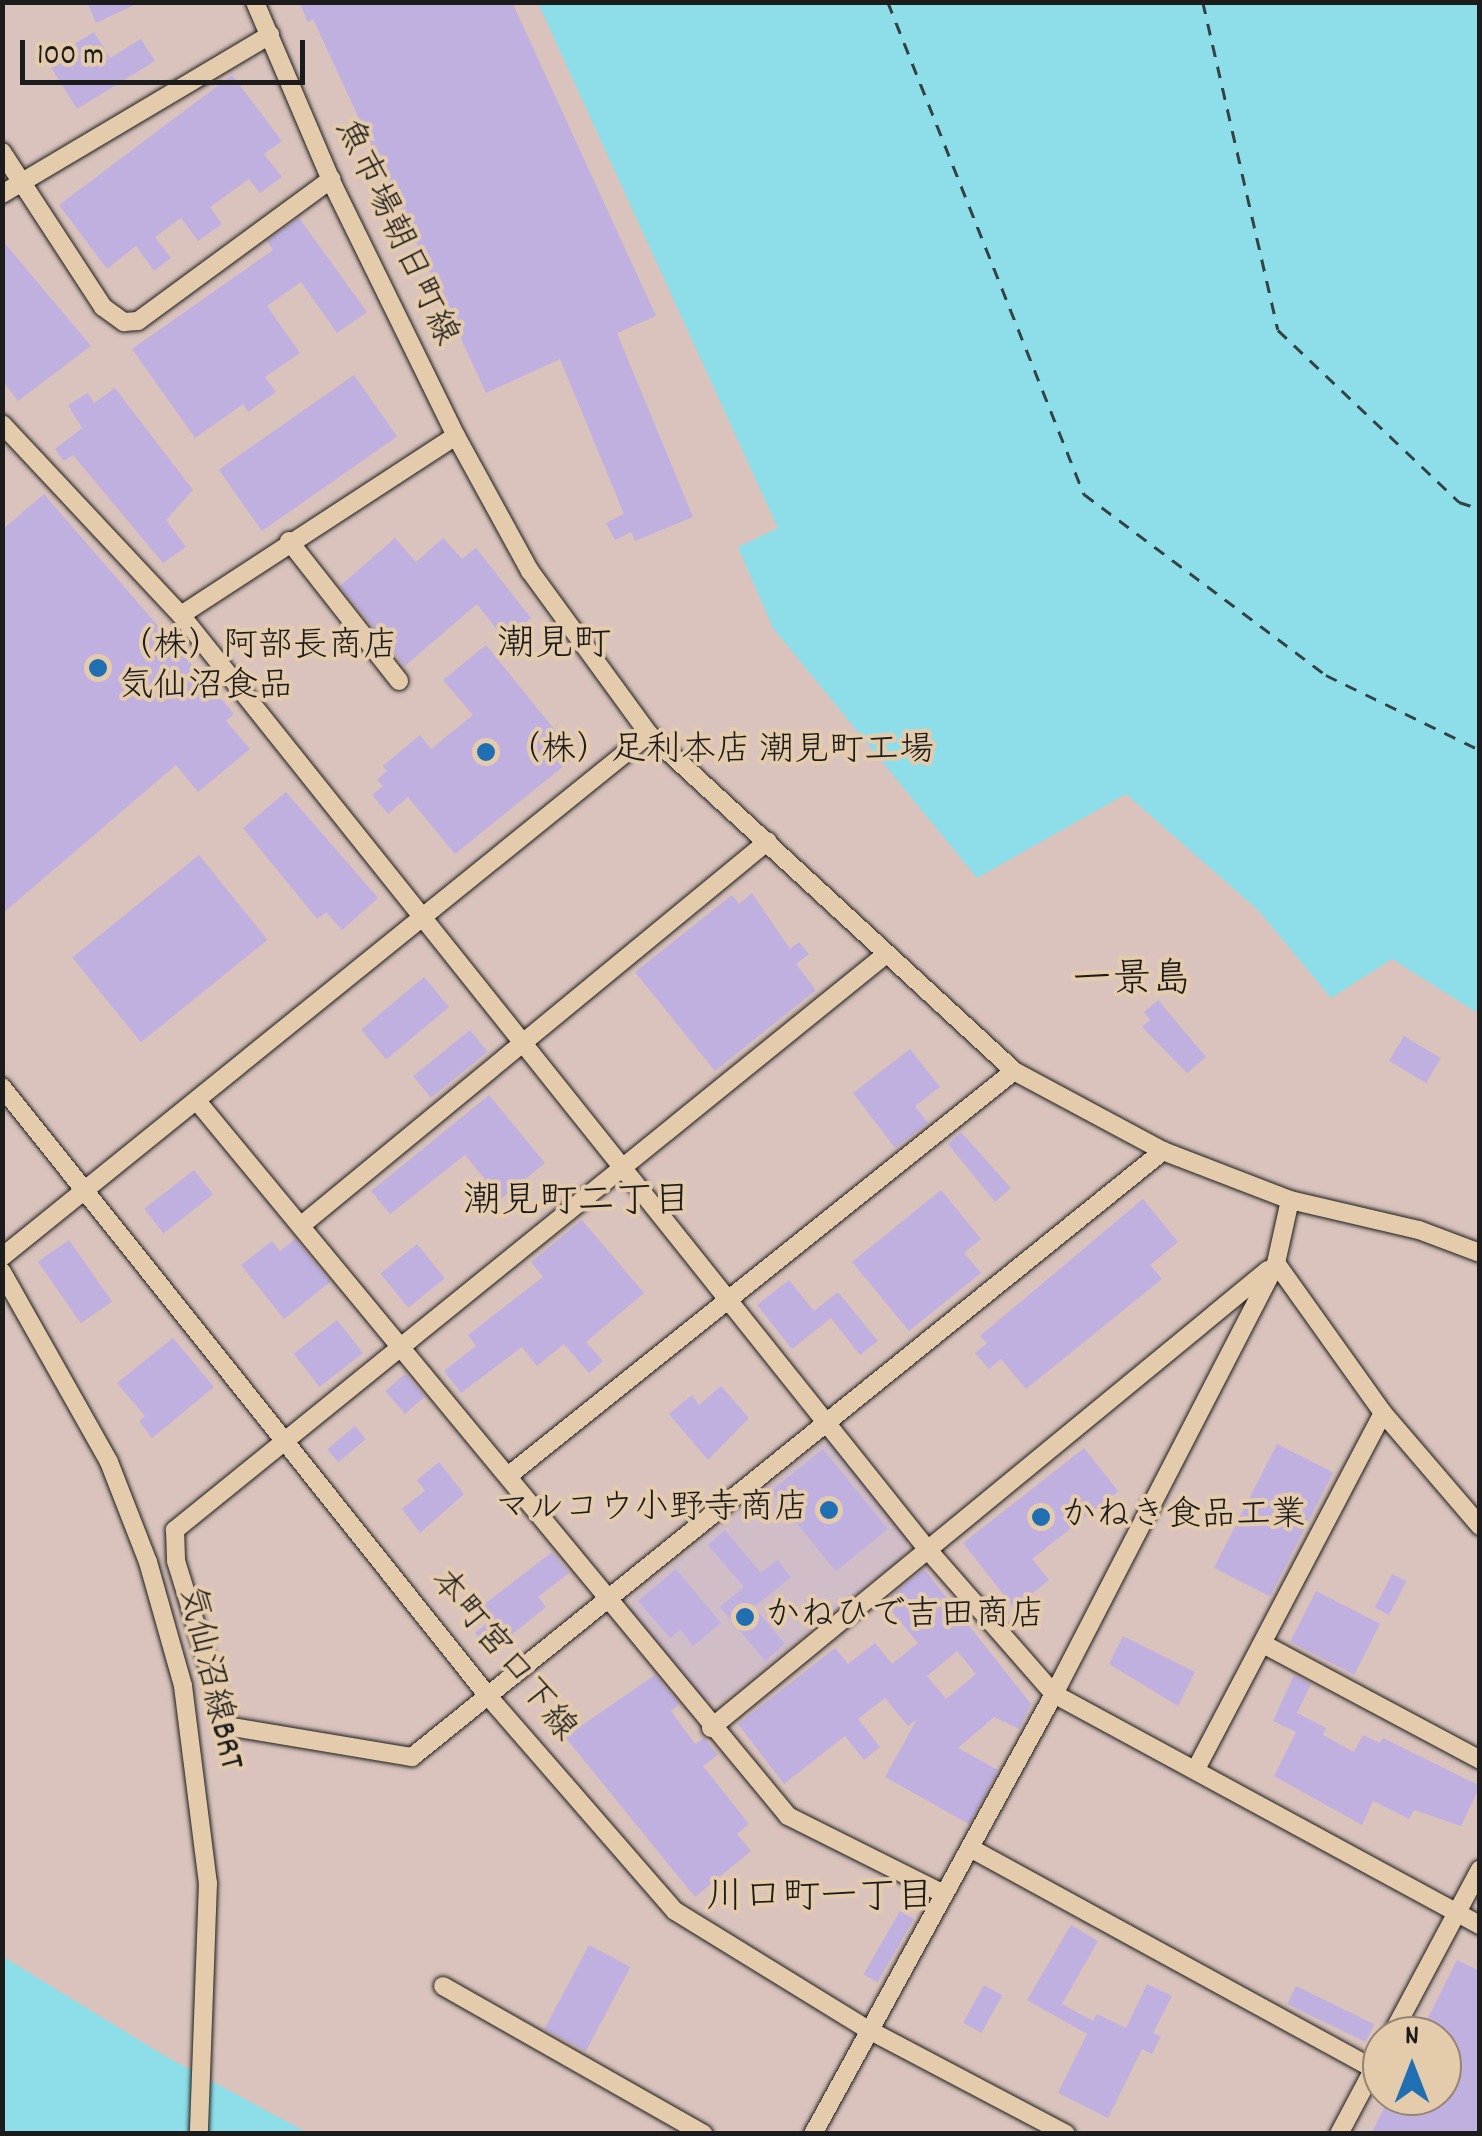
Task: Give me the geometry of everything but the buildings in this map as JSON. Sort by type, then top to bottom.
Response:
[{"type":"street","name":"魚市場朝日町線","points":[[255,2],[330,178],[456,436],[530,571],[648,734],[1014,1071],[1163,1152],[1290,1200]]},
{"type":"street","points":[[10,190],[270,34]]},
{"type":"street","points":[[2,152],[10,190],[103,307],[124,322],[138,321],[330,178]]},
{"type":"street","points":[[2,424],[181,614],[420,920],[527,1046],[928,1550],[1054,1694],[1480,1925]]},
{"type":"street","points":[[181,614],[456,436]]},
{"type":"street","points":[[290,541],[399,681]]},
{"type":"street","points":[[2,1258],[648,734]]},
{"type":"street","points":[[303,1224],[527,1046],[768,841]]},
{"type":"street","points":[[884,954],[625,1171],[175,1530],[176,1561],[227,1726],[412,1757],[1163,1152]]},
{"type":"street","points":[[508,1476],[1014,1071]]},
{"type":"street","name":"本町宮口下線","points":[[2,1087],[288,1439],[488,1696],[674,1911],[868,2029],[1066,2134]]},
{"type":"street","points":[[197,1101],[404,1346],[711,1728],[788,1816],[942,1893]]},
{"type":"street","points":[[813,2134],[1054,1694],[1276,1263],[1290,1200],[1419,1230],[1480,1253]]},
{"type":"street","points":[[1276,1263],[1383,1412],[1480,1526]]},
{"type":"street","points":[[711,1728],[1276,1263]]},
{"type":"street","name":"気仙沼線BRT","points":[[2,1272],[86,1413],[128,1508],[166,1619],[189,1720],[208,1884],[199,2134]]},
{"type":"street","points":[[1196,1769],[1265,1645],[1383,1412]]},
{"type":"street","points":[[1265,1645],[1480,1760]]},
{"type":"street","points":[[972,1848],[1362,2053]]},
{"type":"street","points":[[1401,2016],[1480,1869]]},
{"type":"street","points":[[443,1986],[704,2134]]},
{"type":"street","points":[[1339,2134],[1362,2091]]},
{"type":"shaded area","points":[[823,1442],[837,1447],[908,1536],[904,1556],[721,1702],[702,1699],[630,1610],[634,1596]]},
{"type":"water","points":[[538,3],[1479,3],[1479,1014],[1392,959],[1331,998],[1258,910],[1126,794],[977,878],[773,628],[738,547],[778,528]]},
{"type":"water","points":[[2,1956],[165,2056],[308,2133],[3,2133]]},
{"type":"ferry route","points":[[888,2],[1084,494],[1326,675],[1480,750]]},
{"type":"ferry route","points":[[1203,2],[1278,330],[1459,502],[1480,509]]},
{"type":"place","name":"（株）阿部長商店 気仙沼食品","points":[[98,668]]},
{"type":"place","name":"（株）足利本店 潮見町工場","points":[[486,752]]},
{"type":"place","name":"マルコウ小野寺商店","points":[[829,1510]]},
{"type":"place","name":"かねき食品工業","points":[[1041,1517]]},
{"type":"place","name":"かねひで吉田商店","points":[[745,1617]]},
{"type":"district","name":"潮見町","points":[[554,647]]},
{"type":"district","name":"一景島","points":[[1132,983]]},
{"type":"district","name":"潮見町二丁目","points":[[577,1204]]},
{"type":"district","name":"川口町一丁目","points":[[820,1900]]}]
